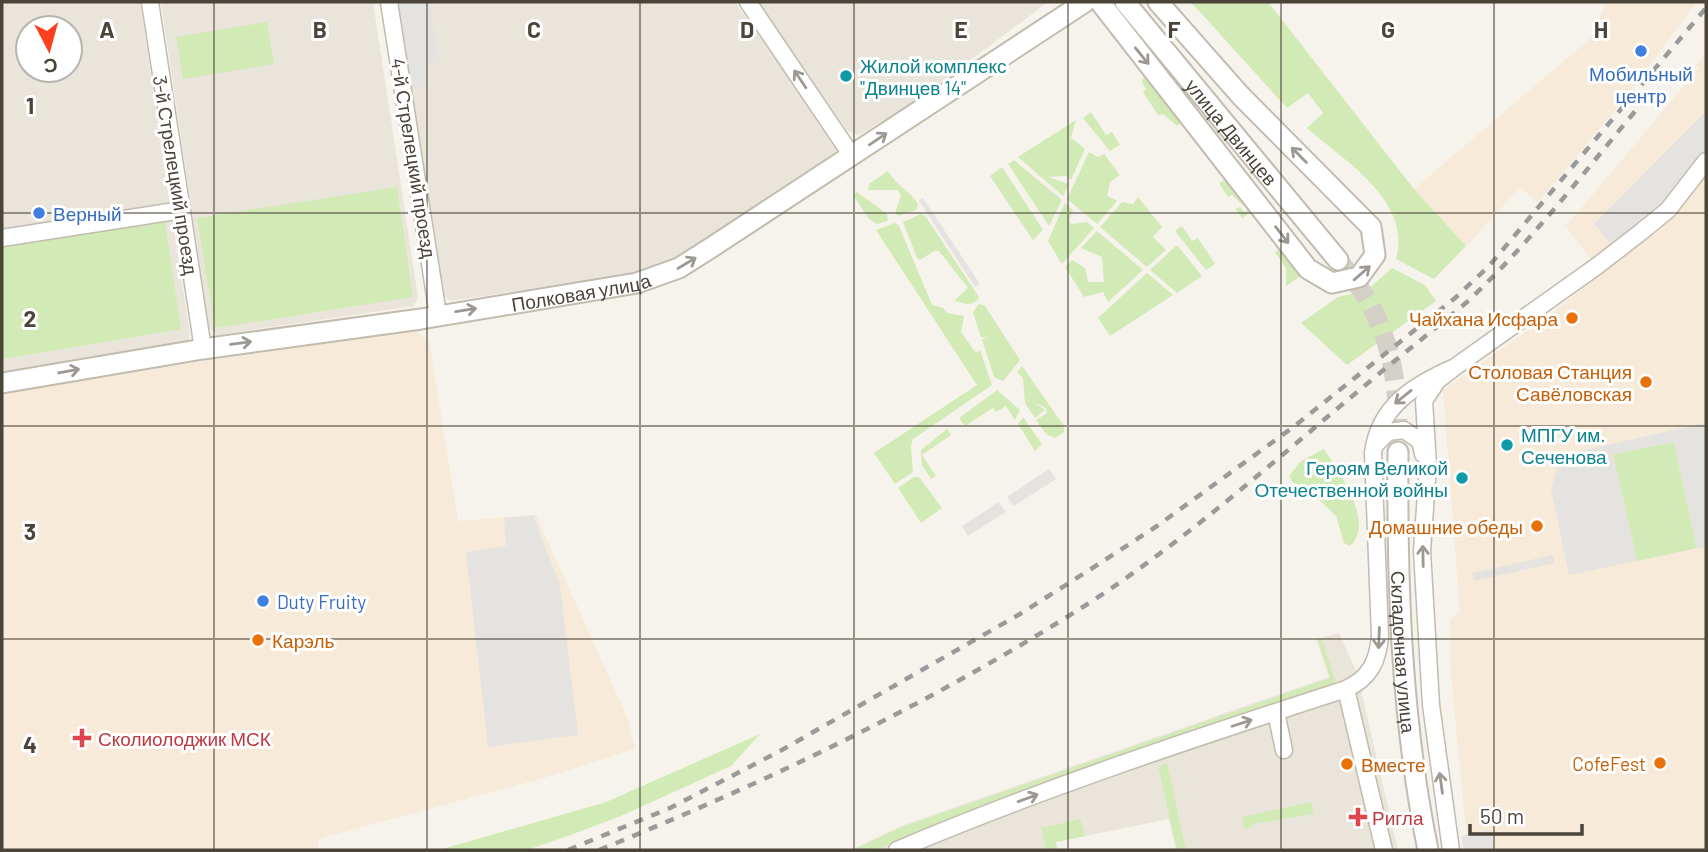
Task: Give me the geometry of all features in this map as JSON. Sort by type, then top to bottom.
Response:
[{"type":"street","name":"3-й Стрелецкий проезд","points":[[150,2],[203,349]]},
{"type":"street","name":"4-й Стрелецкий проезд","points":[[389,2],[439,315]]},
{"type":"street","points":[[748,2],[852,156]]},
{"type":"street","name":"Полковая улица","points":[[2,383],[657,278],[679,268],[1085,2]]},
{"type":"street","points":[[1100,2],[1308,269],[1332,284],[1359,277],[1367,271],[1375,254],[1371,227],[1241,96],[1158,2]]},
{"type":"street","name":"улица Двинцев","points":[[1125,2],[1338,260]]},
{"type":"street","points":[[1451,850],[1428,674],[1422,551],[1426,477],[1424,401],[1437,382],[1455,367],[1641,232],[1668,209],[1706,161]]},
{"type":"street","points":[[2,238],[182,210]]},
{"type":"street","points":[[897,850],[964,821],[1348,688],[1372,670],[1379,651],[1374,447],[1381,422],[1403,396],[1455,367]]},
{"type":"street","points":[[1374,447],[1388,432],[1396,429],[1413,434],[1423,451],[1426,477]]},
{"type":"street","name":"Складочная улица","points":[[1398,452],[1399,645],[1411,756],[1428,850]]},
{"type":"street","points":[[1348,688],[1384,850]]},
{"type":"street","points":[[1276,712],[1284,750]]},
{"type":"shaded area","points":[[2,2],[140,2],[190,336],[184,347],[2,378]]},
{"type":"shaded area","points":[[161,2],[373,2],[418,297],[414,306],[217,335],[209,327]]},
{"type":"shaded area","points":[[395,2],[430,2],[439,61],[424,64],[427,86],[408,89]]},
{"type":"shaded area","points":[[398,2],[735,2],[835,142],[837,152],[830,160],[669,262],[636,273],[451,301],[441,294]]},
{"type":"shaded area","points":[[756,2],[1048,2],[916,101],[859,135],[847,131]]},
{"type":"shaded area","points":[[1606,2],[1697,2],[1626,97],[1538,202],[1520,188],[1466,246],[1414,189],[1593,36]]},
{"type":"shaded area","points":[[1706,53],[1706,850],[1468,850],[1451,676],[1450,619],[1460,613],[1443,390],[1550,315],[1599,275],[1595,264],[1562,222],[1567,225],[1699,68],[1696,65]]},
{"type":"shaded area","points":[[1706,111],[1706,154],[1669,200],[1613,246],[1594,224]]},
{"type":"shaded area","points":[[923,198],[980,284],[975,287],[919,201]]},
{"type":"shaded area","points":[[412,329],[429,340],[458,521],[536,515],[627,717],[635,749],[540,779],[318,839],[319,850],[2,850],[2,393]]},
{"type":"shaded area","points":[[1706,423],[1706,547],[1697,548],[1674,442],[1613,454],[1637,561],[1569,575],[1551,489],[1561,455]]},
{"type":"shaded area","points":[[1049,469],[1056,479],[1014,506],[1007,497]]},
{"type":"shaded area","points":[[999,502],[1006,512],[968,536],[962,526]]},
{"type":"shaded area","points":[[533,515],[560,585],[578,735],[488,747],[466,552],[506,546],[504,518]]},
{"type":"shaded area","points":[[1553,555],[1555,563],[1474,581],[1472,573]]},
{"type":"shaded area","points":[[1339,633],[1357,673],[1398,850],[1176,850],[1169,819],[1056,842],[1057,850],[851,850],[901,826],[1329,677],[1316,639]]},
{"type":"shaded area","points":[[1490,830],[1495,850],[1464,850],[1461,836]]},
{"type":"green space","points":[[1191,2],[1268,2],[1414,189],[1466,246],[1434,279],[1396,259],[1398,238],[1394,218],[1385,201],[1356,169],[1307,128],[1323,113],[1308,93],[1287,108]]},
{"type":"green space","points":[[267,22],[274,64],[183,79],[176,37]]},
{"type":"green space","points":[[1144,75],[1181,123],[1177,126],[1163,114],[1158,115],[1143,92],[1146,89],[1142,82]]},
{"type":"green space","points":[[1091,112],[1106,135],[1112,132],[1120,145],[1110,151],[1083,118]]},
{"type":"green space","points":[[1076,120],[1071,138],[1085,149],[1071,180],[1066,176],[1048,177],[1069,184],[1063,196],[1018,157]]},
{"type":"green space","points":[[1089,152],[1098,157],[1104,154],[1120,175],[1110,182],[1107,196],[1117,201],[1097,224],[1067,199]]},
{"type":"green space","points":[[1014,160],[1062,200],[1049,226],[1008,164]]},
{"type":"green space","points":[[1002,167],[1043,230],[1033,240],[990,176]]},
{"type":"green space","points":[[888,171],[918,204],[916,210],[898,216],[895,213],[901,196],[898,190],[868,190],[869,184]]},
{"type":"green space","points":[[1226,179],[1252,212],[1242,218],[1235,209],[1240,207],[1245,213],[1247,209],[1232,195],[1228,197],[1219,183]]},
{"type":"green space","points":[[397,187],[413,297],[215,328],[197,218]]},
{"type":"green space","points":[[857,192],[887,214],[888,221],[877,224],[869,219],[853,195]]},
{"type":"green space","points":[[1138,197],[1162,227],[1153,237],[1166,250],[1147,267],[1100,227],[1122,202],[1133,204]]},
{"type":"green space","points":[[1065,203],[1073,210],[1069,221],[1071,224],[1087,222],[1094,228],[1062,264],[1048,241]]},
{"type":"green space","points":[[921,214],[926,217],[979,297],[975,302],[966,304],[955,300],[968,288],[939,251],[934,251],[920,260],[917,258],[903,222]]},
{"type":"green space","points":[[165,222],[181,329],[2,359],[2,247]]},
{"type":"green space","points":[[895,223],[899,226],[932,305],[943,308],[947,313],[964,316],[961,332],[976,353],[980,350],[992,385],[913,439],[913,472],[895,484],[874,453],[977,385],[876,230]]},
{"type":"green space","points":[[1182,226],[1192,241],[1198,238],[1215,264],[1206,270],[1175,231]]},
{"type":"green space","points":[[1097,231],[1143,270],[1108,302],[1103,292],[1084,297],[1065,267],[1072,260],[1085,268],[1088,282],[1104,282],[1102,257],[1081,248]]},
{"type":"green space","points":[[1177,245],[1202,276],[1177,293],[1150,270]]},
{"type":"green space","points":[[1280,249],[1302,275],[1286,286],[1286,268],[1275,252]]},
{"type":"green space","points":[[1392,268],[1425,285],[1436,301],[1347,365],[1301,323],[1338,297],[1367,290]]},
{"type":"green space","points":[[1147,273],[1173,295],[1110,336],[1098,318]]},
{"type":"green space","points":[[979,304],[985,306],[1020,360],[1003,381],[994,377],[982,339],[988,337],[981,337],[973,312]]},
{"type":"green space","points":[[1022,366],[1064,426],[1064,432],[1055,438],[1046,434],[1036,420],[1047,413],[1046,408],[1035,403],[1045,410],[1035,418],[1025,403],[1023,378],[1017,372]]},
{"type":"green space","points":[[997,390],[1020,410],[1015,420],[1006,406],[996,412],[993,408],[965,426],[959,418]]},
{"type":"green space","points":[[1023,417],[1042,444],[1035,451],[1018,424]]},
{"type":"green space","points":[[947,429],[951,435],[922,455],[936,476],[931,479],[922,465],[921,450]]},
{"type":"green space","points":[[1674,442],[1697,548],[1637,561],[1613,454]]},
{"type":"green space","points":[[1324,449],[1345,483],[1357,511],[1357,536],[1350,546],[1344,543],[1336,516],[1305,486],[1293,483],[1289,476],[1301,461]]},
{"type":"green space","points":[[914,477],[919,477],[942,508],[921,523],[898,488]]},
{"type":"green space","points":[[1322,638],[1336,684],[1087,768],[875,850],[853,850],[902,827],[1330,678],[1318,640]]},
{"type":"green space","points":[[760,734],[731,766],[621,816],[565,837],[527,850],[439,850],[606,802]]},
{"type":"green space","points":[[1167,763],[1186,850],[1177,850],[1158,766]]},
{"type":"green space","points":[[1311,802],[1314,814],[1253,824],[1253,827],[1244,829],[1242,817]]},
{"type":"green space","points":[[1080,819],[1085,836],[1056,842],[1057,850],[1046,850],[1041,828]]},
{"type":"tunnel","points":[[1338,260],[1370,304],[1388,349],[1396,398],[1398,452]]},
{"type":"railway","points":[[568,850],[670,808],[780,751],[1020,614],[1157,526],[1292,428],[1455,298],[1489,266],[1706,8]]},
{"type":"railway","points":[[599,850],[724,797],[909,708],[1028,641],[1160,554],[1467,302],[1535,231],[1642,103]]},
{"type":"place","name":"Мобильный центр","points":[[1641,51]]},
{"type":"place","name":"Жилой комплекс \"Двинцев 14\"","points":[[846,76]]},
{"type":"place","name":"Верный","points":[[39,213]]},
{"type":"place","name":"Чайхана Исфара","points":[[1572,318]]},
{"type":"place","name":"Столовая Станция Савёловская","points":[[1646,382]]},
{"type":"place","name":"МПГУ им. Сеченова","points":[[1507,445]]},
{"type":"place","name":"Героям Великой Отечественной войны","points":[[1462,478]]},
{"type":"place","name":"Домашние обеды","points":[[1537,526]]},
{"type":"place","name":"Duty Fruity","points":[[263,601]]},
{"type":"place","name":"Карэль","points":[[258,640]]},
{"type":"place","name":"Сколиолоджик МСК","points":[[82,738]]},
{"type":"place","name":"CofeFest","points":[[1660,763]]},
{"type":"place","name":"Вместе","points":[[1347,764]]},
{"type":"place","name":"Ригла","points":[[1358,817]]}]
